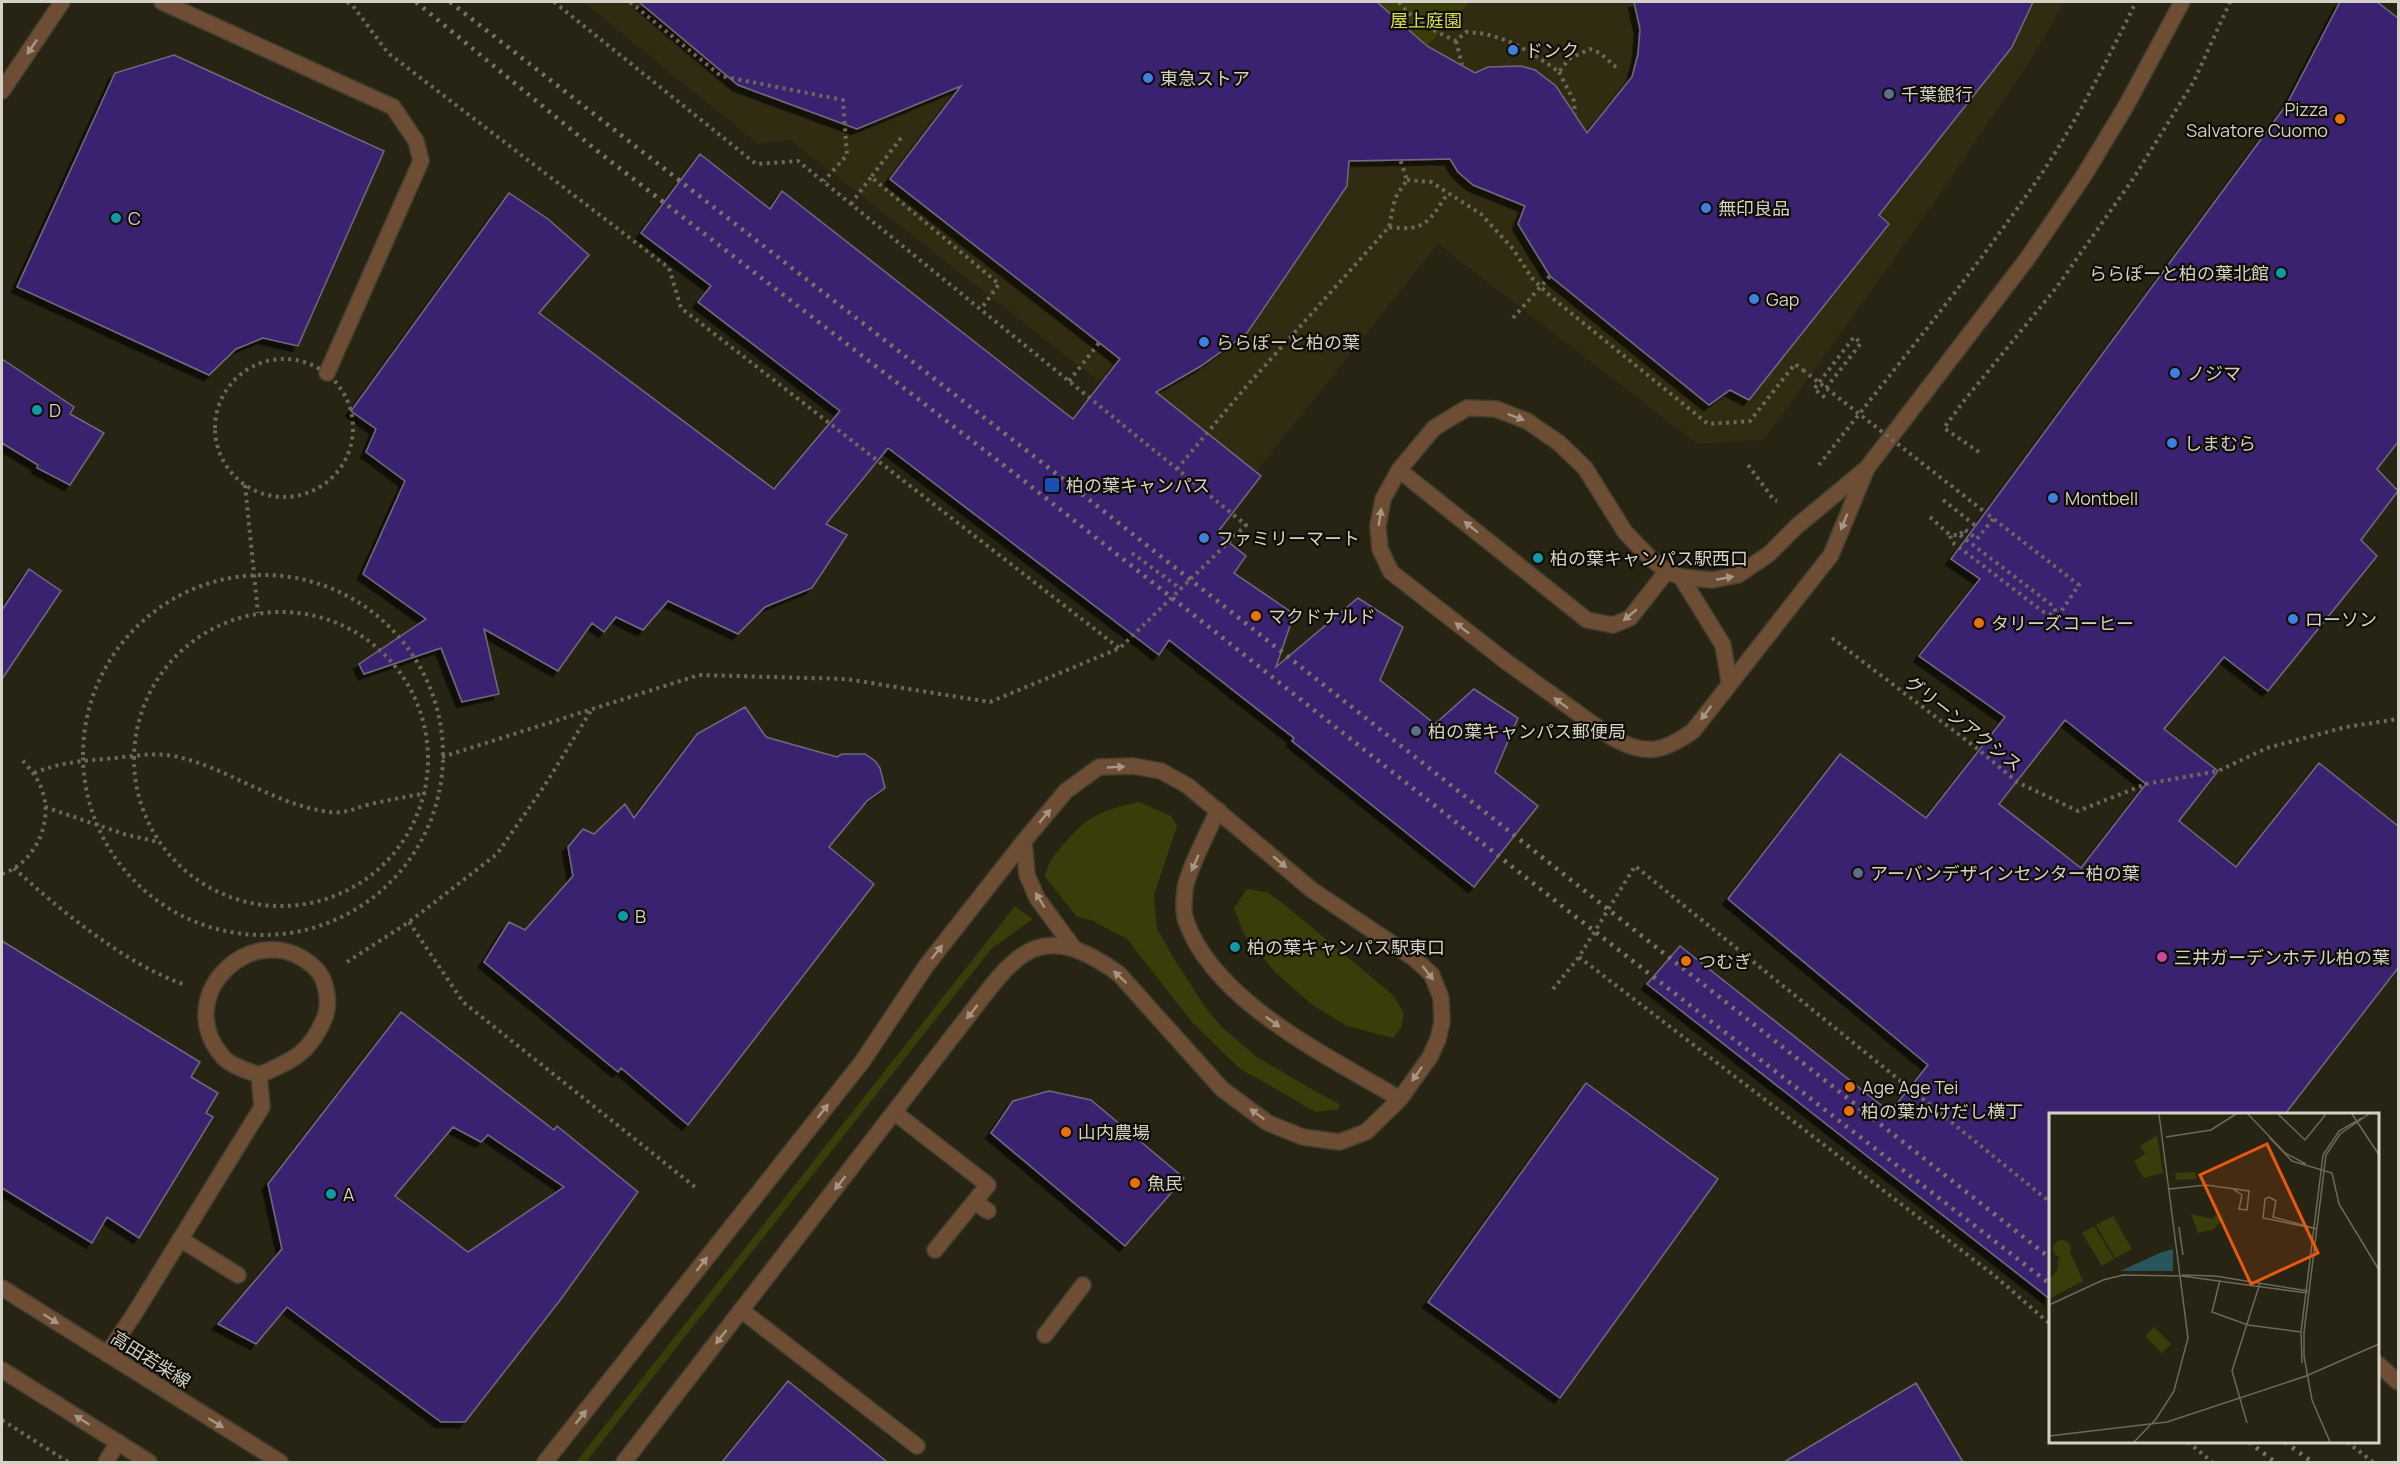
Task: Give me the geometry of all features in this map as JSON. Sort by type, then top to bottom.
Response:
[{"type":"street","points":[[2,91],[62,2]]},
{"type":"street","points":[[162,2],[393,107],[416,141],[421,161],[327,373]]},
{"type":"street","points":[[1674,574],[1712,580],[1738,575],[1769,554],[1797,526],[1866,468],[2027,259],[2083,177],[2126,106],[2182,2]]},
{"type":"street","points":[[1729,681],[1723,645],[1674,574],[1650,558],[1625,532],[1585,468],[1559,443],[1527,421],[1496,409],[1467,408],[1434,428],[1399,470],[1383,499],[1378,526],[1380,549],[1391,572],[1591,725],[1629,747],[1648,750],[1673,745],[1693,730],[1729,681],[1831,555],[1866,468]]},
{"type":"street","points":[[1399,470],[1587,620],[1613,625],[1630,618],[1674,574]]},
{"type":"street","points":[[545,1462],[862,1062],[926,966],[1024,841],[1065,791],[1099,768],[1133,766],[1161,771],[1188,786],[1312,890],[1415,959],[1432,975],[1441,998],[1442,1022],[1430,1057],[1400,1099],[1366,1132],[1339,1142],[1302,1137],[1268,1123],[1222,1089],[1119,974],[1099,960],[1073,947],[1055,945],[1036,948],[1020,956],[1008,966],[624,1462]]},
{"type":"street","points":[[1218,810],[1184,886],[1185,920],[1201,951],[1241,997],[1285,1031],[1400,1099]]},
{"type":"street","points":[[1024,841],[1027,875],[1037,898],[1073,947]]},
{"type":"street","points":[[272,950],[292,953],[310,963],[324,977],[328,1010],[316,1037],[294,1060],[259,1075],[246,1071],[224,1058],[209,1034],[206,1013],[210,993],[219,975],[233,961],[252,952],[272,950]]},
{"type":"street","points":[[107,1354],[134,1316],[262,1107],[259,1075]]},
{"type":"street","points":[[894,1112],[988,1185],[935,1250]]},
{"type":"street","points":[[975,1202],[988,1212]]},
{"type":"street","points":[[180,1239],[238,1275]]},
{"type":"street","points":[[1045,1335],[1083,1285]]},
{"type":"street","name":"高田若柴線","points":[[2,1288],[280,1462]]},
{"type":"street","points":[[741,1310],[917,1446]]},
{"type":"street","points":[[2379,1365],[2398,1382]]},
{"type":"street","points":[[2,1370],[149,1462]]},
{"type":"street","points":[[106,1462],[118,1443]]},
{"type":"path","points":[[347,2],[353,6],[388,53],[669,268],[681,308],[1120,648]]},
{"type":"path","points":[[442,757],[592,707],[699,675],[846,679],[990,702],[1120,648],[1246,525],[798,161],[756,164],[554,2]]},
{"type":"path","points":[[630,2],[721,76],[843,100],[847,155],[824,181]]},
{"type":"path","points":[[1399,2],[1408,14],[1427,28],[1456,41]]},
{"type":"path","points":[[1817,468],[2000,232],[2043,171],[2084,103],[2136,2]]},
{"type":"path","points":[[1980,452],[1944,428],[2056,288],[2133,178],[2194,81],[2230,2]]},
{"type":"path","points":[[1456,41],[1466,32],[1498,36],[1523,47],[1559,72],[1574,101],[1575,114]]},
{"type":"path","points":[[1456,41],[1462,65]]},
{"type":"path","points":[[1559,72],[1569,59],[1590,49],[1600,53],[1617,68]]},
{"type":"path","points":[[851,204],[901,138]]},
{"type":"path","points":[[1400,159],[1407,180]]},
{"type":"path","points":[[871,177],[999,284],[981,309]]},
{"type":"path","points":[[1407,180],[1431,182],[1481,214],[1513,249],[1532,278],[1550,296],[1708,424],[1750,421],[1795,364],[2079,585],[2058,616]]},
{"type":"path","points":[[1177,469],[1245,388],[1389,227],[1395,198],[1407,180]]},
{"type":"path","points":[[1389,227],[1408,230],[1429,222],[1448,193]]},
{"type":"path","points":[[1512,318],[1550,276]]},
{"type":"path","points":[[1826,388],[1862,343],[1854,337],[1814,389],[1827,399]]},
{"type":"path","points":[[1069,381],[1099,343]]},
{"type":"path","points":[[284,359],[307,363],[327,373],[341,390],[351,411],[353,433],[348,456],[335,475],[318,489],[296,496],[273,497],[251,489],[245,484],[234,475],[221,456],[215,435],[218,412],[226,391],[242,374],[261,363],[284,359]]},
{"type":"path","points":[[1748,465],[1773,500],[1781,502]]},
{"type":"path","points":[[245,484],[258,613]]},
{"type":"path","points":[[1943,500],[1976,526]]},
{"type":"path","points":[[1930,518],[1950,535],[1952,542],[2045,613],[2058,616]]},
{"type":"path","points":[[1964,529],[1977,539],[1993,519]]},
{"type":"path","points":[[1960,535],[1970,521]]},
{"type":"path","points":[[1950,535],[1960,535],[2053,606],[2058,616]]},
{"type":"path","points":[[1132,553],[1180,589]]},
{"type":"path","points":[[254,575],[295,577],[331,588],[363,605],[392,629],[415,658],[433,695],[442,735],[441,776],[432,816],[414,853],[388,885],[356,910],[319,927],[279,935],[237,934],[198,925],[162,906],[131,879],[106,846],[96,823],[83,775],[83,738],[91,701],[105,667],[127,636],[154,611],[186,591],[221,579],[254,575]]},
{"type":"path","points":[[299,610],[347,625],[388,655],[416,696],[429,745],[426,793],[407,836],[376,872],[335,897],[288,908],[241,902],[198,882],[163,850],[141,808],[134,756],[140,711],[164,666],[202,633],[248,613],[299,610]]},
{"type":"path","name":"グリーンアクシス","points":[[1832,638],[1979,750],[2017,782],[2078,811],[2146,784],[2218,771],[2267,748],[2346,727],[2398,718]]},
{"type":"path","points":[[324,977],[409,922],[497,854],[540,792],[592,707]]},
{"type":"path","points":[[34,773],[52,766],[146,754],[172,756],[198,763],[290,803],[324,812],[345,813],[426,793]]},
{"type":"path","points":[[2,874],[27,858],[40,839],[46,817],[44,794],[34,773],[20,758]]},
{"type":"path","points":[[45,806],[124,834],[159,842]]},
{"type":"path","points":[[1553,989],[1579,957],[1635,866],[2049,1201]]},
{"type":"path","points":[[14,868],[45,897],[136,961],[171,980],[210,993]]},
{"type":"path","points":[[409,922],[463,1002],[695,1188]]},
{"type":"path","points":[[1579,957],[1995,1276],[2049,1323]]},
{"type":"path","points":[[2,1420],[68,1462]]},
{"type":"path","points":[[2189,1443],[2212,1462]]},
{"type":"path","points":[[2348,1443],[2373,1462]]},
{"type":"shaded area","name":"ららぽーと柏の葉","points":[[583,2],[2064,2],[2034,55],[1939,196],[1764,440],[1697,444],[1438,244],[1240,492],[790,140],[758,144]]},
{"type":"green space","name":"屋上庭園","points":[[1378,2],[1470,2],[1427,46]]},
{"type":"green space","points":[[1139,802],[1171,816],[1177,826],[1154,895],[1157,929],[1205,1007],[1223,1028],[1258,1058],[1340,1105],[1338,1109],[1316,1112],[1239,1068],[1192,1022],[1127,939],[1091,920],[1077,917],[1045,877],[1054,856],[1080,827],[1105,811]]},
{"type":"green space","points":[[1247,889],[1266,892],[1280,901],[1393,995],[1404,1013],[1401,1028],[1393,1038],[1347,1026],[1310,1003],[1276,973],[1244,934],[1234,908]]},
{"type":"green space","points":[[1015,906],[1033,919],[992,948],[586,1462],[576,1462]]},
{"type":"building","points":[[639,2],[1377,2],[1427,46],[1475,73],[1488,67],[1521,66],[1535,70],[1556,86],[1587,133],[1632,77],[1638,54],[1640,29],[1634,2],[2033,2],[2012,47],[1879,215],[1889,224],[1749,400],[1730,390],[1709,405],[1550,276],[1518,224],[1525,206],[1473,185],[1458,172],[1450,159],[1349,161],[1347,186],[1247,333],[1201,366],[1156,392],[1261,476],[1217,533],[1246,556],[1234,573],[1294,614],[1276,667],[1358,598],[1403,627],[1380,680],[1435,724],[1474,689],[1518,718],[1495,772],[1538,806],[1474,887],[1292,741],[1294,738],[1169,640],[1159,655],[888,448],[826,524],[847,535],[812,588],[765,607],[738,634],[668,601],[643,630],[616,617],[604,632],[592,623],[558,671],[484,629],[499,694],[462,702],[441,648],[364,674],[359,664],[426,619],[363,574],[405,481],[366,452],[376,429],[351,411],[509,193],[548,219],[589,255],[539,313],[774,489],[840,411],[698,302],[711,286],[641,233],[700,154],[770,209],[782,191],[1073,419],[1120,359],[890,179],[961,86],[857,129],[738,85]]},
{"type":"building","points":[[2340,2],[2377,2],[2398,18],[2398,442],[2377,469],[2398,491],[2361,540],[2377,556],[2268,691],[2224,657],[2164,729],[2218,771],[2179,821],[2236,867],[2319,763],[2398,826],[2398,968],[2286,1113],[2049,1113],[2049,1298],[1647,984],[1680,946],[1890,1112],[1928,1065],[1728,899],[1840,754],[1926,818],[2005,717],[1919,656],[1980,579],[1951,559],[2287,104]],"holes":[[[2065,720],[2146,784],[2081,868],[1999,804]]]},
{"type":"building","name":"C","points":[[174,55],[384,151],[298,346],[263,338],[236,349],[209,375],[17,287],[115,73]]},
{"type":"building","name":"D","points":[[2,359],[74,407],[70,414],[104,433],[70,485],[37,468],[38,465],[2,443]]},
{"type":"building","points":[[29,569],[61,591],[2,679],[2,610]]},
{"type":"building","points":[[745,707],[766,737],[837,757],[842,754],[865,754],[875,761],[880,768],[885,788],[867,801],[829,847],[874,884],[688,1125],[621,1068],[618,1072],[484,962],[509,922],[525,930],[573,876],[568,847],[583,829],[594,834],[625,804],[634,818],[697,734]]},
{"type":"building","points":[[2,941],[200,1062],[191,1077],[218,1093],[206,1113],[213,1117],[139,1238],[107,1217],[92,1243],[2,1188]]},
{"type":"building","name":"A","points":[[401,1012],[554,1130],[557,1126],[638,1192],[561,1299],[465,1422],[441,1422],[287,1307],[256,1344],[218,1324],[282,1249],[268,1184]],"holes":[[[453,1127],[481,1142],[488,1135],[564,1187],[468,1252],[395,1196]]]},
{"type":"building","points":[[1586,1083],[1718,1179],[1560,1398],[1428,1302]]},
{"type":"building","points":[[1049,1091],[1091,1100],[1184,1178],[1125,1246],[991,1133],[1013,1101]]},
{"type":"building","points":[[788,1381],[887,1462],[722,1462]]},
{"type":"building","points":[[1916,1383],[1963,1462],[1784,1462]]},
{"type":"railway","points":[[416,2],[596,150],[1028,484],[1567,910],[2049,1283]]},
{"type":"railway","points":[[450,2],[1040,461],[2049,1257]]},
{"type":"railway","points":[[2250,1443],[2275,1462]]},
{"type":"railway","points":[[2286,1443],[2312,1462]]},
{"type":"place","name":"ドンク","points":[[1513,50]]},
{"type":"place","name":"東急ストア","points":[[1148,78]]},
{"type":"place","name":"千葉銀行","points":[[1889,94]]},
{"type":"place","name":"Pizza Salvatore Cuomo","points":[[2340,119]]},
{"type":"place","name":"無印良品","points":[[1706,208]]},
{"type":"place","name":"C","points":[[116,218]]},
{"type":"place","name":"ららぽーと柏の葉北館","points":[[2281,273]]},
{"type":"place","name":"Gap","points":[[1754,299]]},
{"type":"place","name":"ららぽーと柏の葉","points":[[1204,342]]},
{"type":"place","name":"ノジマ","points":[[2175,373]]},
{"type":"place","name":"D","points":[[37,410]]},
{"type":"place","name":"しまむら","points":[[2172,443]]},
{"type":"place","name":"柏の葉キャンパス","points":[[1052,485]]},
{"type":"place","name":"Montbell","points":[[2053,498]]},
{"type":"place","name":"ファミリーマート","points":[[1204,538]]},
{"type":"place","name":"柏の葉キャンパス駅西口","points":[[1538,558]]},
{"type":"place","name":"マクドナルド","points":[[1256,616]]},
{"type":"place","name":"ローソン","points":[[2293,619]]},
{"type":"place","name":"タリーズコーヒー","points":[[1979,623]]},
{"type":"place","name":"柏の葉キャンパス郵便局","points":[[1416,731]]},
{"type":"place","name":"アーバンデザインセンター柏の葉","points":[[1858,873]]},
{"type":"place","name":"B","points":[[623,916]]},
{"type":"place","name":"柏の葉キャンパス駅東口","points":[[1235,947]]},
{"type":"place","name":"三井ガーデンホテル柏の葉","points":[[2162,957]]},
{"type":"place","name":"つむぎ","points":[[1686,961]]},
{"type":"place","name":"Age Age Tei","points":[[1850,1087]]},
{"type":"place","name":"柏の葉かけだし横丁","points":[[1849,1111]]},
{"type":"place","name":"山内農場","points":[[1066,1132]]},
{"type":"place","name":"魚民","points":[[1135,1183]]},
{"type":"place","name":"A","points":[[331,1194]]}]
